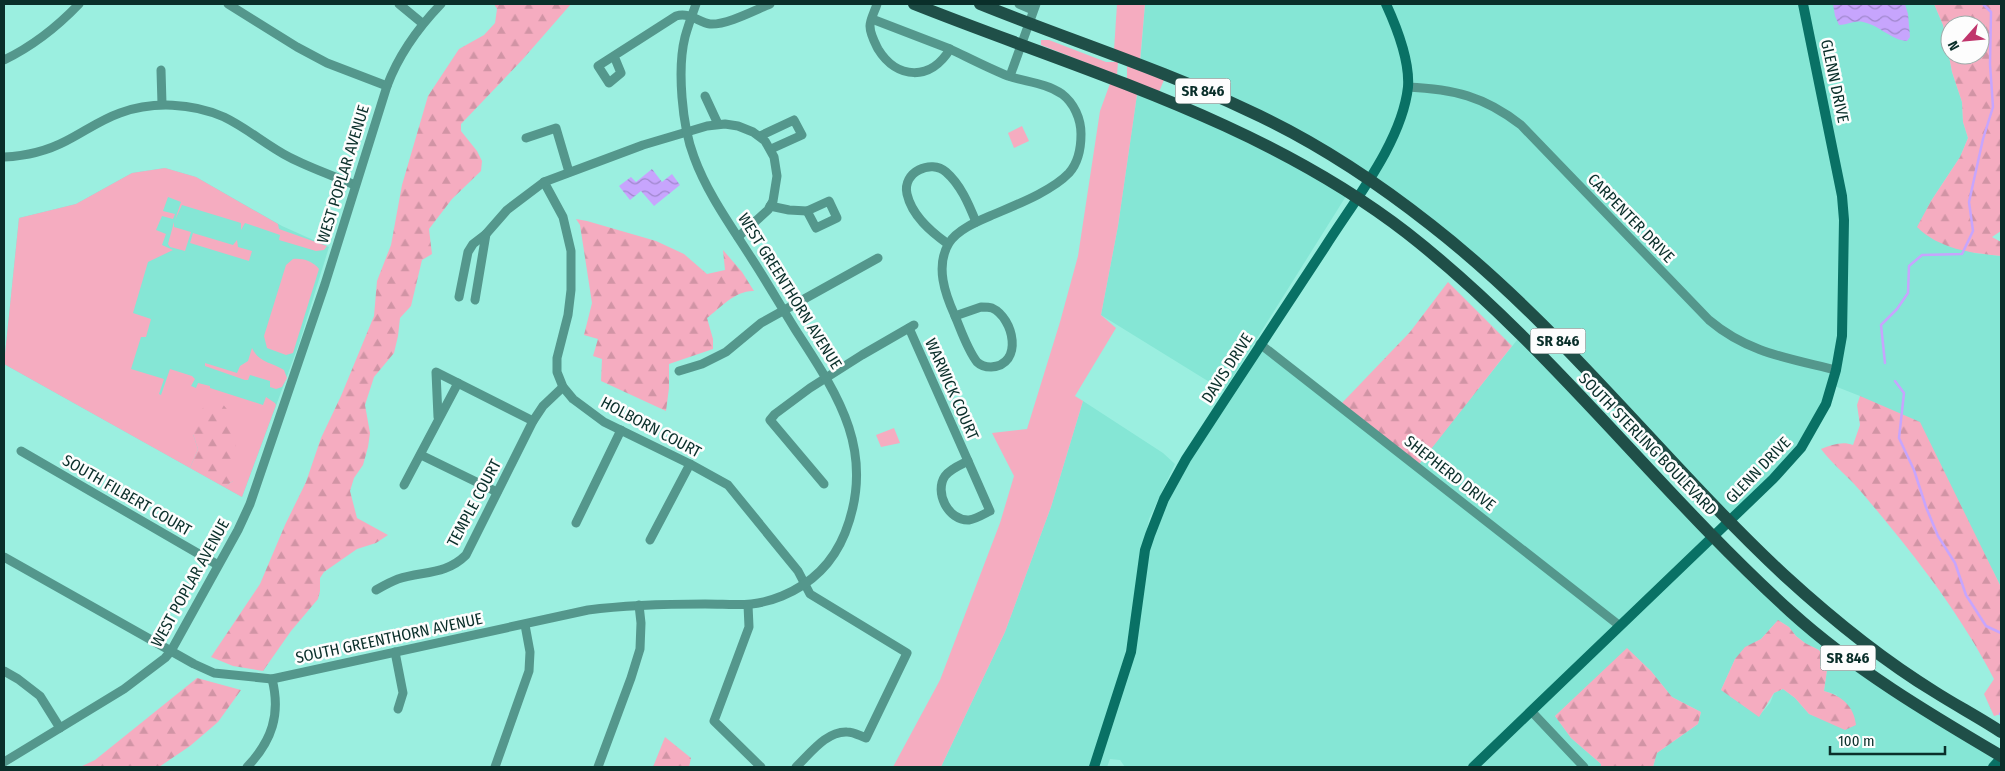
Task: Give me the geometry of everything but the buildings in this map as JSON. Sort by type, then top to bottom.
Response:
[{"type":"main road","name":"SOUTH STERLING BOULEVARD","points":[[914,4],[1021,46],[1112,78],[1216,120],[1271,147],[1322,176],[1411,236],[1486,300],[1714,536],[1792,613],[1842,653],[1906,699],[2001,757]]},
{"type":"main road","name":"SOUTH STERLING BOULEVARD","points":[[980,4],[1181,82],[1249,111],[1296,134],[1369,179],[1429,223],[1498,281],[1782,573],[1848,630],[1936,693],[2001,732]]},
{"type":"street","points":[[4,60],[45,36],[79,4]]},
{"type":"street","points":[[228,4],[296,48],[327,63],[386,86]]},
{"type":"street","points":[[399,4],[422,24]]},
{"type":"street","name":"WEST POPLAR AVENUE","points":[[4,762],[124,689],[165,658],[171,651],[238,530],[250,504],[298,366],[386,86],[403,51],[422,24],[441,4]]},
{"type":"street","name":"WEST GREENTHORN AVENUE","points":[[696,4],[685,38],[683,102],[686,131],[700,172],[783,310],[827,378],[849,424],[856,462],[857,484],[850,521],[826,566],[805,584]]},
{"type":"street","points":[[614,56],[676,16],[692,16],[703,22],[715,24],[770,4]]},
{"type":"street","points":[[877,4],[872,19],[871,32],[877,48],[887,61],[902,71],[916,74],[926,70],[941,61],[950,49]]},
{"type":"street","points":[[1010,76],[1034,7],[1019,4]]},
{"type":"street","name":"DAVIS DRIVE","points":[[1094,767],[1131,652],[1145,550],[1155,518],[1164,499],[1182,467],[1260,344],[1369,179],[1396,134],[1408,87],[1404,52],[1396,26],[1386,4]]},
{"type":"street","name":"GLENN DRIVE","points":[[1473,767],[1774,479],[1801,448],[1826,404],[1836,370],[1842,334],[1844,220],[1842,196],[1803,4]]},
{"type":"street","points":[[872,19],[950,49],[1010,76],[1052,89],[1068,100],[1076,112],[1081,127],[1077,158],[1063,178],[1027,200],[976,222],[948,244],[943,263],[945,291],[955,316],[975,358],[981,366],[993,367],[1008,359],[1013,349],[1010,333],[1003,318],[996,310],[981,307],[955,316]]},
{"type":"street","points":[[160,70],[162,104]]},
{"type":"street","name":"CARPENTER DRIVE","points":[[1408,87],[1462,93],[1490,104],[1504,112],[1521,125],[1720,330],[1753,348],[1836,370]]},
{"type":"street","points":[[705,96],[718,124]]},
{"type":"street","points":[[4,157],[42,151],[66,141],[93,125],[120,113],[143,106],[162,104],[192,108],[223,117],[289,157],[356,185]]},
{"type":"street","points":[[760,136],[794,120],[802,135],[770,149]]},
{"type":"street","points":[[459,297],[468,252],[473,244],[486,234],[506,210],[544,182],[643,145],[686,131],[718,124],[743,127],[760,136],[770,149],[777,167],[775,194],[770,206],[738,237]]},
{"type":"street","points":[[526,138],[556,128],[569,172]]},
{"type":"street","points":[[948,244],[924,224],[908,199],[906,188],[918,170],[926,166],[934,166],[946,172],[960,189],[976,222]]},
{"type":"street","points":[[544,182],[563,217],[571,251],[571,290],[568,315],[557,358],[557,372],[563,387]]},
{"type":"street","points":[[770,206],[807,211]]},
{"type":"street","points":[[475,300],[486,234]]},
{"type":"street","points":[[679,371],[702,364],[726,352],[762,323],[783,310],[878,258]]},
{"type":"street","name":"WARWICK COURT","points":[[827,378],[912,327],[990,511],[966,520],[950,512],[945,504],[941,484],[947,474],[968,461]]},
{"type":"street","name":"SHEPHERD DRIVE","points":[[1260,344],[1620,626]]},
{"type":"street","points":[[438,417],[436,372],[534,421]]},
{"type":"street","points":[[824,484],[770,420],[775,414],[827,378]]},
{"type":"street","points":[[404,485],[421,455],[438,417],[458,383]]},
{"type":"street","name":"TEMPLE COURT","points":[[376,590],[396,580],[448,568],[457,564],[466,555],[534,421],[543,406],[563,387]]},
{"type":"street","name":"HOLBORN COURT","points":[[563,387],[573,399],[588,411],[728,485],[798,571],[810,594],[907,653],[866,738],[849,732],[839,732],[824,740],[796,767]]},
{"type":"street","points":[[576,523],[621,430]]},
{"type":"street","name":"SOUTH FILBERT COURT","points":[[21,451],[218,565]]},
{"type":"street","points":[[421,455],[497,492]]},
{"type":"street","points":[[650,540],[690,464]]},
{"type":"street","name":"SOUTH GREENTHORN AVENUE","points":[[4,557],[171,651],[214,673],[272,679],[588,610],[638,605],[748,605],[782,596],[805,584]]},
{"type":"street","points":[[598,767],[640,649],[641,623],[638,605]]},
{"type":"street","points":[[748,605],[749,627],[714,721],[761,767]]},
{"type":"street","points":[[495,767],[529,671],[530,652],[525,625]]},
{"type":"street","points":[[394,652],[403,694],[398,709]]},
{"type":"street","points":[[4,671],[40,696],[60,728]]},
{"type":"street","points":[[247,767],[267,740],[275,721],[276,704],[272,679]]},
{"type":"street","points":[[1532,712],[1584,767]]},
{"type":"street","points":[[1993,767],[2001,757]]},
{"type":"shaded area","points":[[1145,4],[1934,4],[1940,18],[1940,65],[1951,65],[1962,102],[1963,122],[1968,138],[1960,157],[1931,201],[1974,253],[2001,256],[2001,587],[1993,571],[1860,396],[1832,385],[1810,434],[1730,521],[1465,252],[1296,135],[1140,66]]},
{"type":"shaded area","points":[[1138,88],[1348,193],[1224,391],[1101,315],[1118,226]]},
{"type":"shaded area","points":[[165,168],[196,177],[282,226],[329,247],[299,344],[242,497],[4,364],[19,218],[76,204],[132,173]]},
{"type":"shaded area","points":[[1521,335],[1817,634],[2001,756],[1993,767],[1653,767],[1657,753],[1698,724],[1701,712],[1672,697],[1651,671],[1627,649],[1555,716],[1571,738],[1601,764],[1601,767],[1125,767],[1120,760],[1110,759],[1107,767],[1094,767],[1125,675],[1155,518],[1260,344],[1417,466]],"holes":[[[1778,620],[1789,627],[1796,636],[1819,650],[1824,657],[1827,670],[1824,691],[1837,695],[1826,720],[1809,714],[1795,698],[1783,689],[1774,693],[1770,703],[1759,716],[1721,690],[1735,659],[1745,648],[1761,639]]]},
{"type":"shaded area","points":[[1083,401],[1163,453],[1175,464],[1149,519],[1123,665],[1090,767],[941,767],[1005,632],[1051,507]]},
{"type":"green space","points":[[494,4],[571,4],[523,59],[461,124],[461,131],[477,151],[482,161],[481,171],[452,199],[429,229],[432,254],[422,260],[411,306],[400,318],[394,353],[374,377],[365,405],[370,433],[368,447],[363,465],[354,478],[350,491],[357,518],[388,535],[376,543],[357,549],[324,572],[320,578],[318,599],[291,631],[263,671],[233,666],[211,657],[260,584],[306,482],[321,438],[341,396],[374,316],[377,281],[391,245],[402,185],[428,96],[459,49],[484,35],[495,23],[497,9]]},
{"type":"green space","points":[[1117,4],[1145,4],[1140,61],[1114,50]]},
{"type":"green space","points":[[1934,4],[2001,4],[2001,231],[1992,237],[2001,242],[2001,256],[1956,249],[1935,240],[1917,227],[1931,201],[1960,157],[1968,138],[1963,122],[1962,102],[1951,65],[1990,65],[1990,15],[1940,15],[1940,18]]},
{"type":"green space","points":[[1041,40],[1049,40],[1106,62],[1118,62],[1117,75],[1041,45]]},
{"type":"green space","points":[[1127,66],[1164,80],[1159,92],[1127,80]]},
{"type":"green space","points":[[1112,78],[1138,88],[1118,226],[1101,315],[1116,328],[1075,396],[1083,401],[1051,507],[1005,632],[941,767],[893,767],[940,680],[1000,523],[1014,476],[992,433],[1027,429],[1078,256],[1100,111]]},
{"type":"green space","points":[[1022,126],[1029,141],[1014,148],[1008,133]]},
{"type":"green space","points":[[165,168],[196,177],[278,224],[279,229],[327,246],[324,250],[316,251],[279,240],[280,235],[245,223],[241,230],[241,223],[182,205],[175,220],[181,202],[168,197],[163,211],[175,214],[173,219],[162,216],[156,230],[166,234],[162,245],[173,250],[148,262],[133,313],[151,319],[146,337],[141,337],[131,369],[164,379],[159,394],[161,395],[170,369],[192,376],[195,379],[191,386],[196,388],[198,383],[263,405],[266,397],[275,403],[276,405],[242,497],[224,487],[233,481],[193,434],[198,449],[190,468],[4,364],[19,218],[76,204],[132,173]]},
{"type":"green space","points":[[576,219],[656,241],[684,254],[707,274],[725,270],[723,250],[742,272],[754,291],[747,291],[735,296],[707,318],[713,339],[713,349],[669,364],[669,388],[666,411],[601,381],[602,359],[593,356],[598,339],[584,335],[592,303],[580,225]]},
{"type":"green space","points":[[174,222],[174,227],[191,232],[185,251],[170,247],[168,244]]},
{"type":"green space","points":[[193,233],[233,245],[237,240],[238,247],[252,251],[249,261],[190,243]]},
{"type":"green space","points":[[293,259],[307,261],[319,269],[293,353],[286,355],[267,348],[264,336],[286,265]]},
{"type":"green space","points":[[1448,282],[1512,346],[1417,467],[1340,405],[1410,332]]},
{"type":"green space","points":[[252,348],[258,357],[284,370],[287,378],[282,387],[276,389],[270,387],[270,381],[250,375],[248,380],[245,380],[205,366],[205,363],[237,373],[240,366],[248,361]]},
{"type":"green space","points":[[1860,396],[1920,422],[2001,587],[2001,714],[1994,716],[1984,694],[1994,679],[1950,606],[1917,560],[1858,488],[1821,449],[1841,443],[1853,445],[1860,425],[1857,405]]},
{"type":"green space","points":[[220,402],[232,418],[236,438],[233,481],[224,487],[190,468],[198,449],[193,434],[204,405]]},
{"type":"green space","points":[[894,428],[900,443],[881,447],[876,435]]},
{"type":"green space","points":[[1778,620],[1789,627],[1805,643],[1819,650],[1824,657],[1827,670],[1824,691],[1842,699],[1850,707],[1856,725],[1845,730],[1809,714],[1795,698],[1783,689],[1774,693],[1759,717],[1721,690],[1735,659],[1745,647],[1761,639]]},
{"type":"green space","points":[[1627,648],[1651,671],[1672,697],[1701,712],[1698,724],[1657,753],[1653,767],[1601,767],[1601,764],[1571,738],[1555,716]]},
{"type":"green space","points":[[197,678],[241,690],[218,722],[190,746],[159,767],[80,767],[95,760]]},
{"type":"green space","points":[[665,737],[691,758],[689,767],[653,767]]},
{"type":"water","points":[[1833,4],[1905,4],[1910,37],[1907,41],[1901,40],[1863,22],[1839,25]]},
{"type":"water","points":[[652,169],[662,182],[672,174],[680,185],[654,206],[641,191],[630,200],[619,186],[631,177],[636,182]]},
{"type":"waterway","points":[[1885,363],[1881,325],[1897,309],[1908,293],[1909,266],[1922,255],[1962,254],[1973,231],[1969,202],[1983,139],[1993,107],[1990,64],[1991,12],[1983,4]]},
{"type":"waterway","points":[[1895,381],[1904,393],[1899,438],[1914,470],[1938,536],[1955,563],[1966,595],[1986,626],[2001,633]]}]
